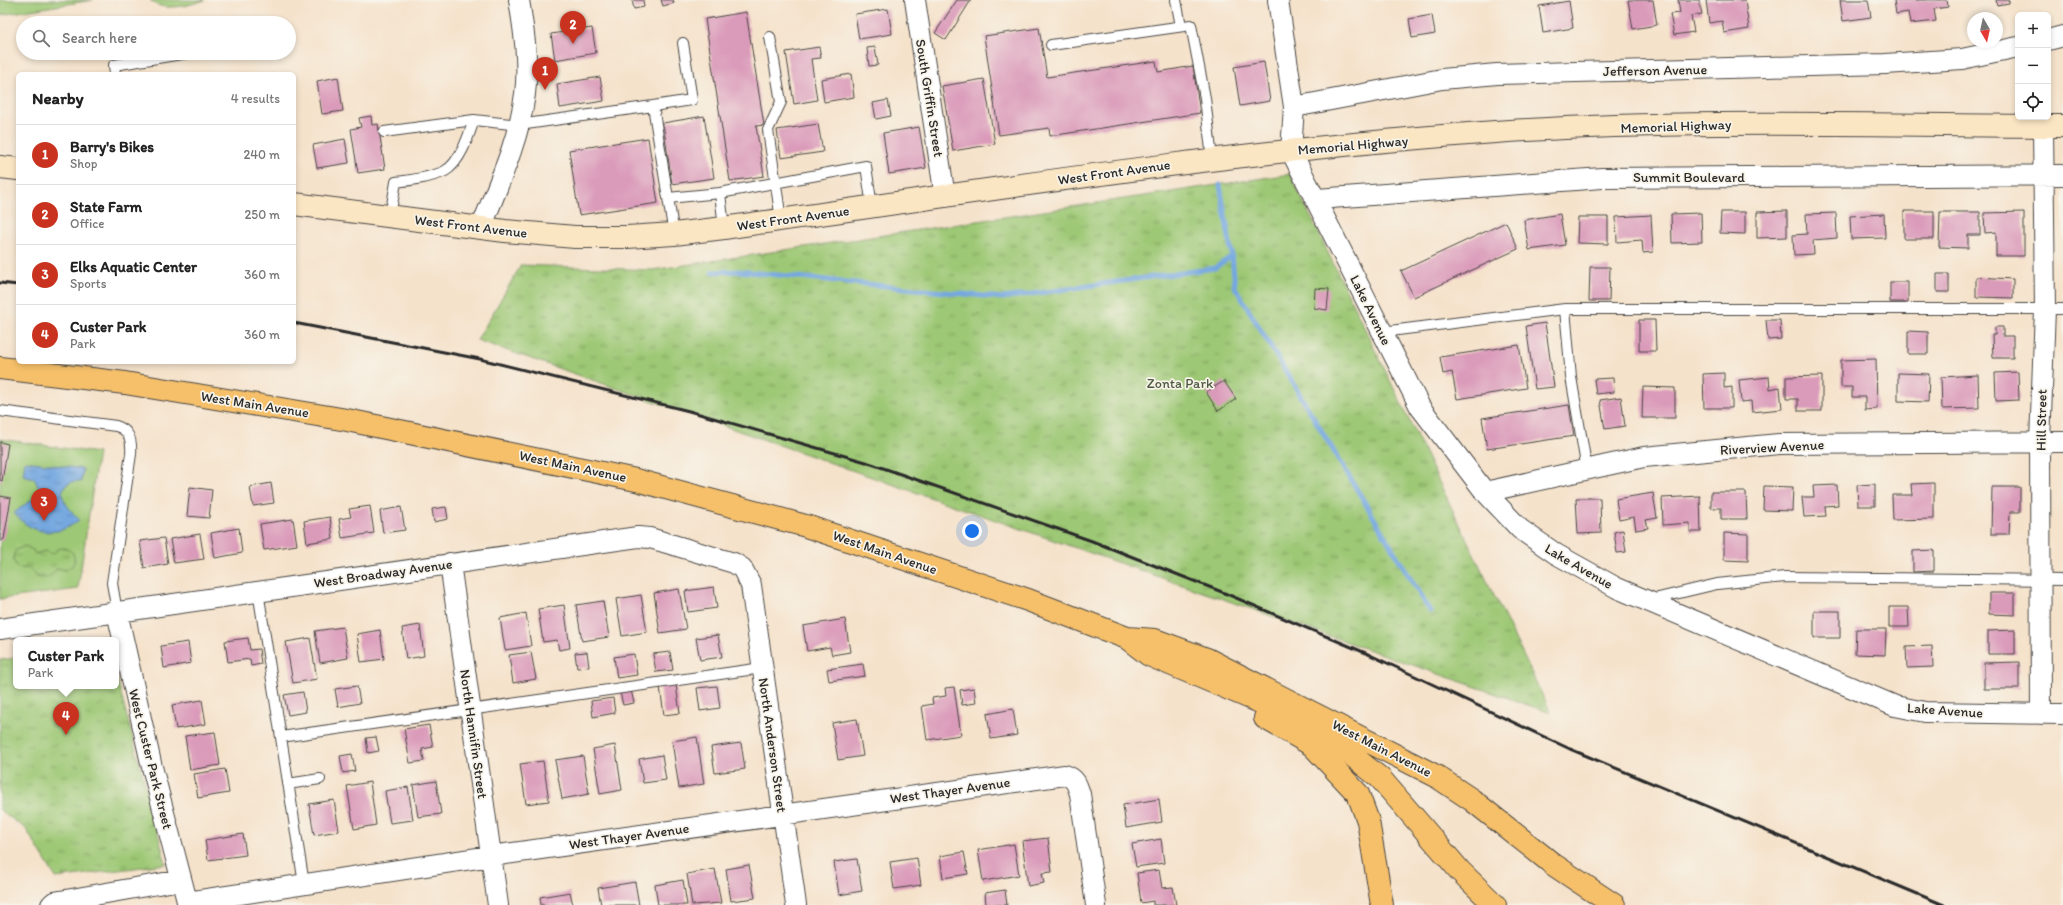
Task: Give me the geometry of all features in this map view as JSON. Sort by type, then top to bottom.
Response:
[{"type":"main road","name":"West Main Avenue","points":[[0,368],[140,386],[347,420],[643,481],[806,526],[1028,600],[1127,638],[1149,655],[1295,718],[1352,754],[1386,784],[1460,871],[1495,905]]},
{"type":"main road","name":"West Main Avenue","points":[[1127,638],[1155,640],[1207,659],[1436,776],[1472,800],[1554,865],[1614,905]]},
{"type":"main road","points":[[1190,673],[1223,695],[1312,745],[1358,794],[1368,821],[1382,905]]},
{"type":"street","points":[[481,228],[519,125],[526,93],[527,64],[519,0]]},
{"type":"street","name":"South Griffin Street","points":[[915,0],[945,197]]},
{"type":"street","points":[[1278,0],[1294,107],[1291,151]]},
{"type":"street","points":[[2051,39],[2063,36]]},
{"type":"street","name":"Jefferson Avenue","points":[[1294,107],[1442,79],[1497,74],[1884,64],[1962,59],[2015,48]]},
{"type":"street","name":"Memorial Highway","points":[[1291,151],[1496,132],[1716,123],[2053,126]]},
{"type":"street","name":"Hill Street","points":[[2041,714],[2040,442],[2054,309],[2042,176],[2053,126]]},
{"type":"street","name":"West Front Avenue","points":[[296,204],[481,228],[575,237],[626,237],[674,234],[724,228],[1212,159],[1291,151]]},
{"type":"street","name":"Lake Avenue","points":[[1291,151],[1317,199],[1420,407],[1485,492],[1520,529],[1556,554],[1617,588],[1895,706],[1925,712],[2063,714]]},
{"type":"street","points":[[0,167],[16,170]]},
{"type":"street","name":"Summit Boulevard","points":[[1317,199],[1602,178],[2063,175]]},
{"type":"street","name":"Riverview Avenue","points":[[1485,492],[1644,457],[1780,444],[2063,442]]},
{"type":"street","name":"West Broadway Avenue","points":[[0,629],[638,537],[650,538],[734,563],[742,568],[751,585]]},
{"type":"street","name":"North Hannifin Street","points":[[450,563],[498,905]]},
{"type":"street","name":"North Anderson Street","points":[[751,585],[796,905]]},
{"type":"street","name":"West Custer Park Street","points":[[117,612],[151,763],[187,903]]},
{"type":"street","name":"West Thayer Avenue","points":[[187,903],[491,856],[1047,776],[1065,775],[1072,777],[1080,794],[1096,905]]},
{"type":"street","points":[[51,905],[54,902],[181,880]]},
{"type":"lane","points":[[1176,0],[1180,26]]},
{"type":"lane","points":[[1051,45],[1191,25],[1205,98],[1212,159]]},
{"type":"lane","points":[[770,37],[781,102],[768,130],[781,220]]},
{"type":"lane","points":[[384,132],[474,120],[519,125],[692,100],[683,43]]},
{"type":"lane","points":[[115,72],[114,65],[145,60]]},
{"type":"lane","points":[[653,106],[674,234]]},
{"type":"lane","points":[[390,216],[396,182],[412,180],[446,170],[465,148],[474,120]]},
{"type":"lane","points":[[668,198],[720,193],[866,166],[872,207]]},
{"type":"lane","points":[[720,193],[724,228]]},
{"type":"lane","points":[[1382,332],[1565,309],[2054,309]]},
{"type":"lane","points":[[1565,309],[1571,377],[1587,470]]},
{"type":"lane","points":[[0,412],[116,426],[127,431],[131,441],[131,454],[112,583],[117,612]]},
{"type":"lane","points":[[1647,600],[1716,584],[1785,577],[2063,580]]},
{"type":"lane","points":[[258,591],[304,884]]},
{"type":"lane","points":[[281,737],[762,668]]},
{"type":"lane","points":[[288,784],[320,779]]},
{"type":"green space","points":[[0,0],[93,0],[0,15]]},
{"type":"green space","points":[[150,0],[205,0],[184,6],[169,7],[155,4]]},
{"type":"green space","name":"Zonta Park","points":[[1290,174],[1551,713],[477,340],[521,265],[652,270]]},
{"type":"green space","points":[[0,439],[98,453],[78,589],[0,599]]},
{"type":"green space","points":[[25,546],[33,550],[35,554],[45,551],[53,554],[59,549],[67,549],[74,555],[74,563],[71,567],[65,570],[57,568],[49,577],[37,577],[29,568],[19,568],[14,562],[13,557],[16,550]]},
{"type":"green space","points":[[13,658],[13,689],[119,689],[119,686],[166,864],[56,878],[26,829],[0,810],[0,660]]},
{"type":"water","points":[[25,461],[83,469],[81,482],[77,481],[66,485],[62,494],[63,499],[79,520],[62,530],[45,532],[29,526],[14,513],[35,497],[39,488],[34,478],[23,475]]},
{"type":"building","points":[[632,0],[643,0],[644,7],[634,9]]},
{"type":"building","points":[[661,0],[673,0],[674,3],[663,6]]},
{"type":"building","points":[[957,0],[971,0],[946,40],[935,33]]},
{"type":"building","points":[[1628,0],[1653,0],[1657,25],[1633,29]]},
{"type":"building","points":[[1678,0],[1699,0],[1702,14],[1691,16],[1694,32],[1674,35],[1670,14],[1680,13]]},
{"type":"building","points":[[1706,0],[1745,0],[1749,29],[1724,33],[1722,21],[1709,23]]},
{"type":"building","points":[[1840,0],[1868,0],[1871,17],[1843,21]]},
{"type":"building","points":[[1894,0],[1947,0],[1948,7],[1934,9],[1936,21],[1910,24],[1908,12],[1896,14]]},
{"type":"building","points":[[1996,0],[2009,0],[2009,3],[1997,5]]},
{"type":"building","points":[[1569,1],[1573,28],[1543,33],[1539,6]]},
{"type":"building","points":[[888,9],[892,34],[859,39],[855,14]]},
{"type":"building","points":[[746,12],[764,125],[756,126],[764,176],[730,181],[705,19]]},
{"type":"building","points":[[1432,15],[1435,34],[1412,38],[1409,19]]},
{"type":"building","points":[[592,28],[596,53],[555,60],[551,34]]},
{"type":"building","points":[[1039,28],[1047,77],[1156,61],[1158,72],[1193,66],[1200,113],[1050,136],[1049,128],[999,135],[984,36]]},
{"type":"building","points":[[819,47],[821,58],[811,59],[817,100],[794,104],[786,52]]},
{"type":"building","points":[[875,47],[878,65],[869,66],[867,48]]},
{"type":"building","points":[[1264,62],[1270,101],[1240,106],[1234,67]]},
{"type":"building","points":[[851,74],[854,97],[824,102],[821,79]]},
{"type":"building","points":[[338,77],[343,111],[322,114],[317,81]]},
{"type":"building","points":[[600,77],[604,101],[560,108],[557,84]]},
{"type":"building","points":[[984,79],[995,144],[953,151],[942,86]]},
{"type":"building","points":[[888,100],[891,116],[876,119],[873,103]]},
{"type":"building","points":[[371,116],[372,125],[378,124],[385,169],[358,173],[351,129],[361,127],[359,118]]},
{"type":"building","points":[[704,116],[714,178],[672,184],[663,123]]},
{"type":"building","points":[[818,124],[823,152],[781,158],[777,130]]},
{"type":"building","points":[[919,127],[926,168],[889,174],[883,133]]},
{"type":"building","points":[[648,138],[658,203],[579,215],[569,150]]},
{"type":"building","points":[[345,139],[349,163],[317,168],[313,145]]},
{"type":"building","points":[[1787,211],[1787,237],[1757,238],[1757,212]]},
{"type":"building","points":[[1904,211],[1934,211],[1934,239],[1904,239]]},
{"type":"building","points":[[1721,212],[1745,212],[1745,234],[1720,233]]},
{"type":"building","points":[[1940,212],[1980,212],[1980,235],[1968,235],[1968,248],[1939,247]]},
{"type":"building","points":[[2024,212],[2024,256],[1996,256],[1996,232],[1985,233],[1984,213]]},
{"type":"building","points":[[1701,213],[1702,242],[1672,243],[1671,214]]},
{"type":"building","points":[[1836,213],[1837,238],[1813,240],[1814,254],[1794,255],[1793,235],[1807,234],[1806,214]]},
{"type":"building","points":[[1560,214],[1565,245],[1529,250],[1524,220]]},
{"type":"building","points":[[1884,214],[1885,238],[1851,239],[1850,216]]},
{"type":"building","points":[[1651,215],[1653,252],[1643,253],[1642,240],[1617,242],[1616,217]]},
{"type":"building","points":[[1578,217],[1608,217],[1608,244],[1577,243]]},
{"type":"building","points":[[1506,222],[1518,249],[1414,297],[1401,271]]},
{"type":"building","points":[[1590,267],[1610,267],[1609,301],[1589,301]]},
{"type":"building","points":[[1937,274],[1949,274],[1949,292],[1937,292]]},
{"type":"building","points":[[1976,277],[2013,279],[2013,298],[1976,297]]},
{"type":"building","points":[[1890,282],[1908,282],[1908,302],[1890,302]]},
{"type":"building","points":[[1315,288],[1329,289],[1327,310],[1314,308]]},
{"type":"building","points":[[1639,320],[1655,320],[1656,351],[1639,351]]},
{"type":"building","points":[[1766,320],[1780,320],[1781,339],[1768,340]]},
{"type":"building","points":[[1545,323],[1554,387],[1535,389],[1526,326]]},
{"type":"building","points":[[1995,327],[2003,327],[2003,336],[2013,336],[2013,358],[1993,358],[1992,335],[1995,335]]},
{"type":"building","points":[[1908,331],[1928,332],[1928,354],[1908,354]]},
{"type":"building","points":[[1519,345],[1526,388],[1457,399],[1452,372],[1443,374],[1440,357]]},
{"type":"building","points":[[1876,359],[1877,409],[1865,410],[1865,397],[1852,397],[1852,387],[1841,387],[1841,360]]},
{"type":"building","points":[[2018,372],[2019,400],[1996,401],[1995,373]]},
{"type":"building","points":[[1724,373],[1724,388],[1732,387],[1732,408],[1704,408],[1703,374]]},
{"type":"building","points":[[1898,373],[1929,374],[1928,402],[1898,401]]},
{"type":"building","points":[[1978,375],[1979,408],[1942,409],[1941,377]]},
{"type":"building","points":[[1822,376],[1822,411],[1798,411],[1798,399],[1786,399],[1786,377]]},
{"type":"building","points":[[1769,377],[1770,389],[1780,387],[1782,409],[1752,412],[1751,401],[1741,402],[1739,380]]},
{"type":"building","points":[[1613,378],[1614,392],[1596,394],[1594,379]]},
{"type":"building","points":[[1224,381],[1236,399],[1218,411],[1206,392]]},
{"type":"building","points":[[1643,387],[1675,388],[1675,418],[1642,418]]},
{"type":"building","points":[[1621,397],[1625,426],[1605,429],[1600,400]]},
{"type":"building","points":[[1569,405],[1574,436],[1487,449],[1482,418]]},
{"type":"building","points":[[0,442],[8,444],[2,481],[0,480]]},
{"type":"building","points":[[271,483],[274,503],[253,506],[250,487]]},
{"type":"building","points":[[1934,483],[1934,519],[1893,520],[1892,495],[1912,495],[1911,484]]},
{"type":"building","points":[[1875,484],[1875,506],[1858,506],[1857,485]]},
{"type":"building","points":[[1837,485],[1838,505],[1825,506],[1826,516],[1804,517],[1802,497],[1814,497],[1813,486]]},
{"type":"building","points":[[1764,486],[1793,487],[1792,511],[1763,510]]},
{"type":"building","points":[[190,487],[212,490],[209,518],[187,516]]},
{"type":"building","points":[[1992,487],[2020,487],[2020,512],[2010,512],[2009,534],[1991,534]]},
{"type":"building","points":[[1711,492],[1746,492],[1747,519],[1721,519],[1721,508],[1711,508]]},
{"type":"building","points":[[1653,493],[1657,518],[1646,520],[1648,528],[1636,530],[1634,517],[1619,520],[1616,499]]},
{"type":"building","points":[[0,496],[11,498],[4,539],[0,542]]},
{"type":"building","points":[[1700,496],[1701,532],[1690,532],[1690,523],[1663,525],[1662,498]]},
{"type":"building","points":[[1576,498],[1600,498],[1601,533],[1578,534]]},
{"type":"building","points":[[370,506],[374,533],[342,538],[339,519],[351,517],[349,509]]},
{"type":"building","points":[[401,507],[405,530],[383,533],[380,511]]},
{"type":"building","points":[[446,507],[448,519],[434,522],[432,509]]},
{"type":"building","points":[[330,517],[333,539],[307,543],[304,521]]},
{"type":"building","points":[[293,519],[297,545],[264,550],[260,524]]},
{"type":"building","points":[[239,528],[242,553],[215,558],[211,533]]},
{"type":"building","points":[[1623,530],[1626,552],[1617,553],[1614,532]]},
{"type":"building","points":[[1724,533],[1748,534],[1748,561],[1724,560]]},
{"type":"building","points":[[200,534],[204,559],[174,563],[170,539]]},
{"type":"building","points":[[164,538],[168,564],[144,568],[140,541]]},
{"type":"building","points":[[1934,550],[1934,571],[1913,572],[1913,551]]},
{"type":"building","points":[[714,587],[717,608],[688,612],[685,591]]},
{"type":"building","points":[[679,589],[686,629],[660,633],[654,593]]},
{"type":"building","points":[[1989,593],[2015,593],[2015,615],[1989,614]]},
{"type":"building","points":[[641,595],[647,632],[622,636],[616,599]]},
{"type":"building","points":[[603,601],[609,637],[582,641],[576,605]]},
{"type":"building","points":[[564,605],[570,648],[559,650],[557,640],[543,642],[538,609]]},
{"type":"building","points":[[1889,607],[1908,607],[1909,627],[1889,627]]},
{"type":"building","points":[[1814,611],[1840,611],[1840,638],[1814,638]]},
{"type":"building","points":[[526,613],[531,646],[505,650],[500,618]]},
{"type":"building","points":[[845,619],[850,652],[832,655],[830,647],[807,651],[803,626]]},
{"type":"building","points":[[420,625],[424,656],[406,659],[402,628]]},
{"type":"building","points":[[343,627],[348,658],[320,663],[315,631]]},
{"type":"building","points":[[1856,629],[1886,629],[1885,655],[1855,654]]},
{"type":"building","points":[[380,630],[384,659],[361,662],[357,634]]},
{"type":"building","points":[[2015,630],[2015,654],[1988,654],[1988,631]]},
{"type":"building","points":[[718,635],[722,657],[700,660],[696,638]]},
{"type":"building","points":[[248,638],[250,650],[259,649],[261,664],[251,666],[250,659],[228,662],[225,641]]},
{"type":"building","points":[[310,638],[317,679],[293,683],[286,642]]},
{"type":"building","points":[[188,642],[191,663],[164,668],[161,646]]},
{"type":"building","points":[[1932,646],[1933,667],[1907,668],[1906,647]]},
{"type":"building","points":[[531,652],[536,679],[513,683],[509,655]]},
{"type":"building","points":[[587,652],[589,667],[577,668],[575,653]]},
{"type":"building","points":[[670,652],[673,670],[656,672],[653,654]]},
{"type":"building","points":[[634,654],[637,675],[617,678],[614,657]]},
{"type":"building","points":[[2019,662],[2019,689],[1984,689],[1984,663]]},
{"type":"building","points":[[863,664],[865,676],[829,681],[827,669]]},
{"type":"building","points":[[676,685],[680,713],[664,715],[660,687]]},
{"type":"building","points":[[357,686],[360,703],[338,707],[335,689]]},
{"type":"building","points":[[717,686],[720,708],[700,711],[697,688]]},
{"type":"building","points":[[954,687],[961,735],[927,740],[922,706],[933,704],[932,698],[946,696],[945,688]]},
{"type":"building","points":[[974,688],[976,703],[962,705],[960,690]]},
{"type":"building","points":[[631,690],[634,703],[623,705],[620,692]]},
{"type":"building","points":[[303,692],[306,712],[288,715],[284,695]]},
{"type":"building","points":[[613,698],[615,713],[593,717],[591,701]]},
{"type":"building","points":[[202,700],[206,724],[176,729],[172,705]]},
{"type":"building","points":[[1013,709],[1017,735],[991,739],[987,714]]},
{"type":"building","points":[[857,719],[863,756],[838,760],[832,723]]},
{"type":"building","points":[[429,725],[433,747],[422,749],[424,761],[410,763],[404,729]]},
{"type":"building","points":[[215,732],[220,765],[190,770],[185,736]]},
{"type":"building","points":[[376,737],[379,751],[368,753],[366,738]]},
{"type":"building","points":[[697,737],[704,784],[679,788],[672,741]]},
{"type":"building","points":[[741,743],[745,769],[715,773],[711,747]]},
{"type":"building","points":[[615,745],[622,790],[600,794],[593,749]]},
{"type":"building","points":[[352,754],[355,771],[343,773],[340,756]]},
{"type":"building","points":[[662,755],[666,780],[643,783],[639,759]]},
{"type":"building","points":[[583,756],[589,794],[562,799],[555,760]]},
{"type":"building","points":[[543,761],[549,801],[526,804],[520,764]]},
{"type":"building","points":[[225,769],[229,793],[198,798],[194,774]]},
{"type":"building","points":[[436,781],[441,814],[418,817],[413,785]]},
{"type":"building","points":[[370,782],[376,825],[354,829],[347,786]]},
{"type":"building","points":[[408,787],[413,820],[390,823],[385,791]]},
{"type":"building","points":[[1159,799],[1162,822],[1126,828],[1123,805]]},
{"type":"building","points":[[334,800],[339,831],[314,835],[309,804]]},
{"type":"building","points":[[243,834],[246,855],[208,860],[205,840]]},
{"type":"building","points":[[1048,838],[1052,872],[1042,873],[1044,883],[1028,886],[1022,841]]},
{"type":"building","points":[[1161,839],[1164,863],[1136,867],[1132,844]]},
{"type":"building","points":[[1014,844],[1019,875],[983,881],[978,850]]},
{"type":"building","points":[[964,852],[968,874],[943,878],[940,856]]},
{"type":"building","points":[[917,858],[921,885],[894,889],[890,862]]},
{"type":"building","points":[[857,859],[862,891],[839,895],[834,862]]},
{"type":"building","points":[[749,865],[755,898],[731,901],[726,869]]},
{"type":"building","points":[[715,869],[721,903],[692,905],[687,874]]},
{"type":"building","points":[[1159,870],[1162,888],[1173,887],[1176,905],[1153,905],[1153,901],[1141,903],[1137,873]]},
{"type":"building","points":[[683,880],[687,905],[658,905],[655,885]]},
{"type":"building","points":[[635,882],[639,905],[601,905],[598,888]]},
{"type":"building","points":[[1005,890],[1007,905],[986,905],[985,893]]},
{"type":"building","points":[[570,892],[573,905],[541,905],[540,897]]},
{"type":"waterway","points":[[712,272],[739,271],[1003,298],[1215,268],[1232,256],[1220,185]]},
{"type":"waterway","points":[[1232,256],[1235,287],[1430,611]]},
{"type":"railway","points":[[0,283],[16,285]]},
{"type":"railway","points":[[296,323],[480,359],[689,411],[866,462],[1092,541],[1222,592],[1368,654],[1570,749],[1944,905]]},
{"type":"place","name":"State Farm","points":[[573,44]]},
{"type":"place","name":"Barry's Bikes","points":[[545,90]]},
{"type":"place","name":"Elks Aquatic Center","points":[[44,521]]},
{"type":"place","name":"Custer Park","points":[[66,735]]}]
